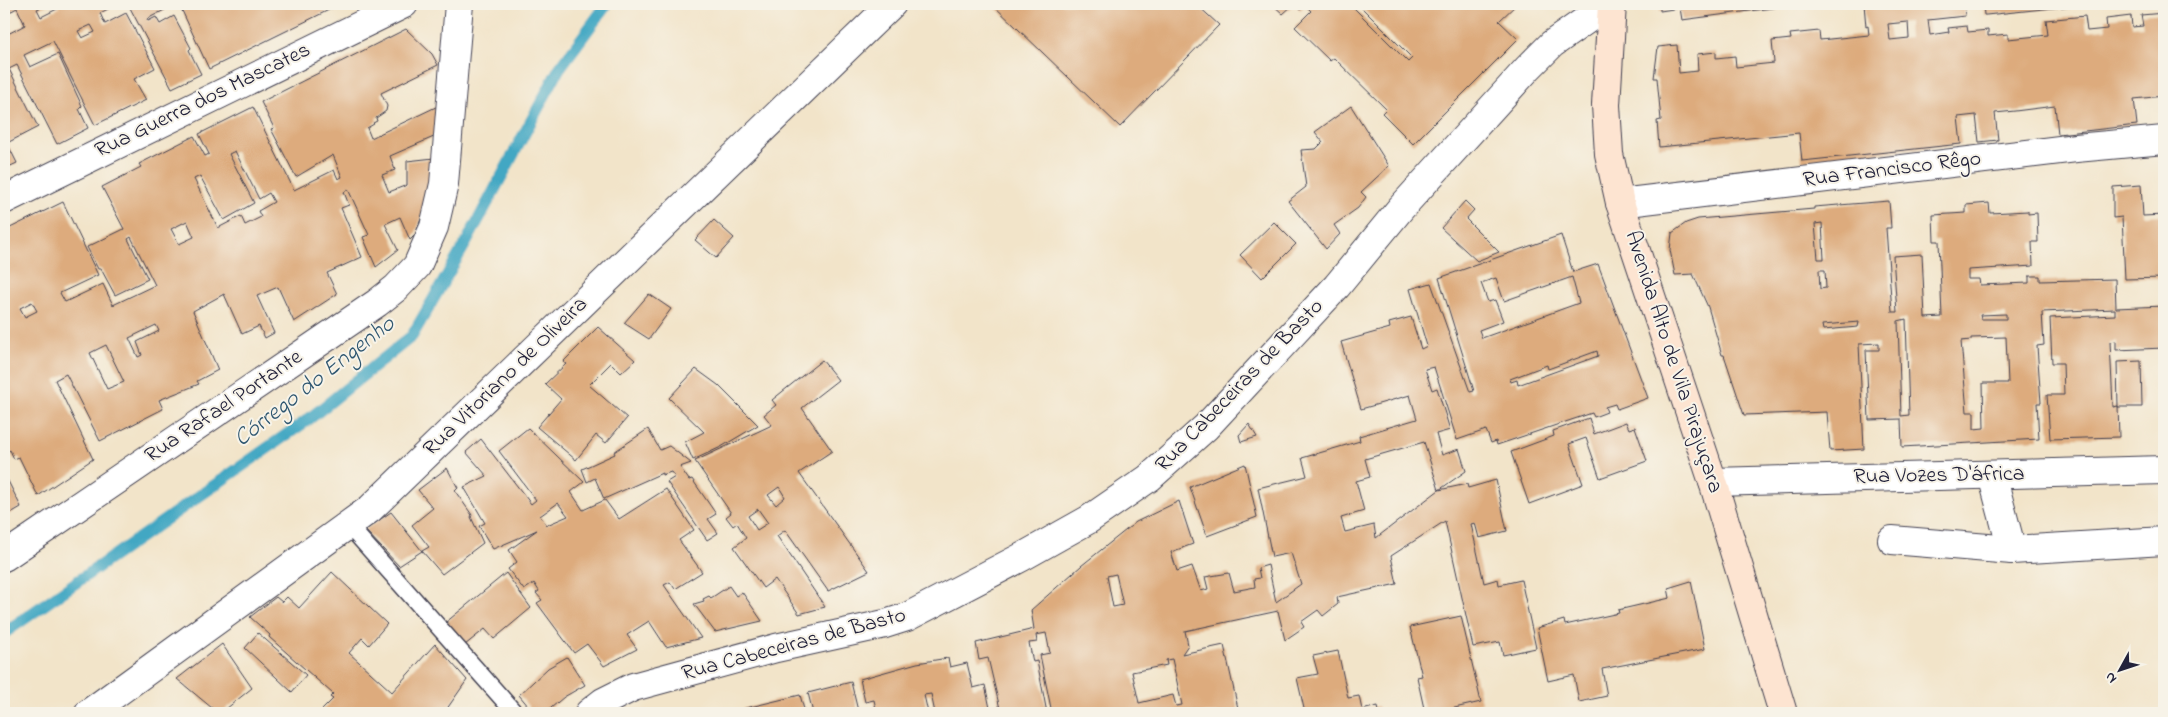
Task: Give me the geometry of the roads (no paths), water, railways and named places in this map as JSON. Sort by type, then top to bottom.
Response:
[{"type":"main road","name":"Avenida Alto de Vila Pirajuçara","points":[[1611,4],[1606,105],[1609,154],[1620,203],[1713,482],[1783,713]]},
{"type":"street","name":"Rua Guerra dos Mascates","points":[[4,200],[404,4]]},
{"type":"street","name":"Rua Rafael Portante","points":[[4,557],[377,303],[396,288],[417,266],[434,227],[444,184],[459,4]]},
{"type":"street","name":"Rua Vitoriano de Oliveira","points":[[89,713],[370,509],[892,4]]},
{"type":"street","name":"Rua Cabeceiras de Basto","points":[[589,713],[603,702],[633,687],[776,648],[885,624],[907,617],[1022,557],[1080,524],[1149,478],[1206,427],[1337,286],[1401,208],[1528,68],[1552,44],[1611,4]]},
{"type":"street","name":"Rua Francisco Rêgo","points":[[1620,203],[2076,148],[2164,140]]},
{"type":"street","name":"Rua Vozes D'áfrica","points":[[1713,482],[2164,470]]},
{"type":"street","points":[[1992,475],[2012,550]]},
{"type":"street","points":[[1892,540],[2012,550],[2164,541]]},
{"type":"lane","points":[[349,526],[515,713]]},
{"type":"waterway","name":"Córrego do Engenho","points":[[4,633],[309,419],[412,336],[467,241],[559,69],[607,4]]}]
